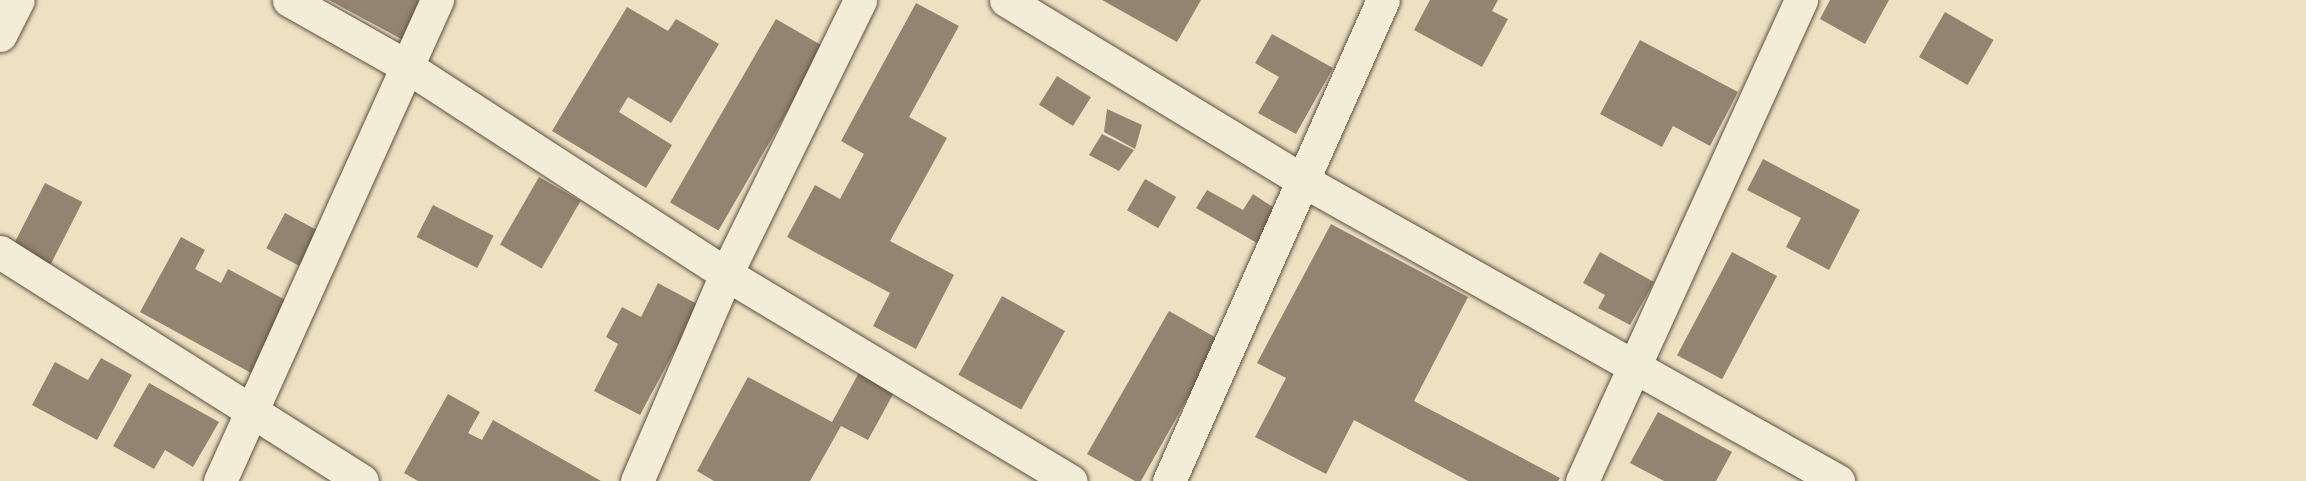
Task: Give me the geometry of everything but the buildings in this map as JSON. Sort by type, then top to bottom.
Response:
[{"type":"street","points":[[0,35],[18,0]]},
{"type":"street","points":[[289,0],[406,66],[726,274],[1071,481]]},
{"type":"street","points":[[220,481],[437,0]]},
{"type":"street","points":[[637,481],[726,274],[860,0]]},
{"type":"street","points":[[1006,0],[1302,180],[1838,481]]},
{"type":"street","points":[[1169,481],[1383,0]]},
{"type":"street","points":[[1582,481],[1634,367],[1791,4]]},
{"type":"street","points":[[0,252],[362,481]]}]
